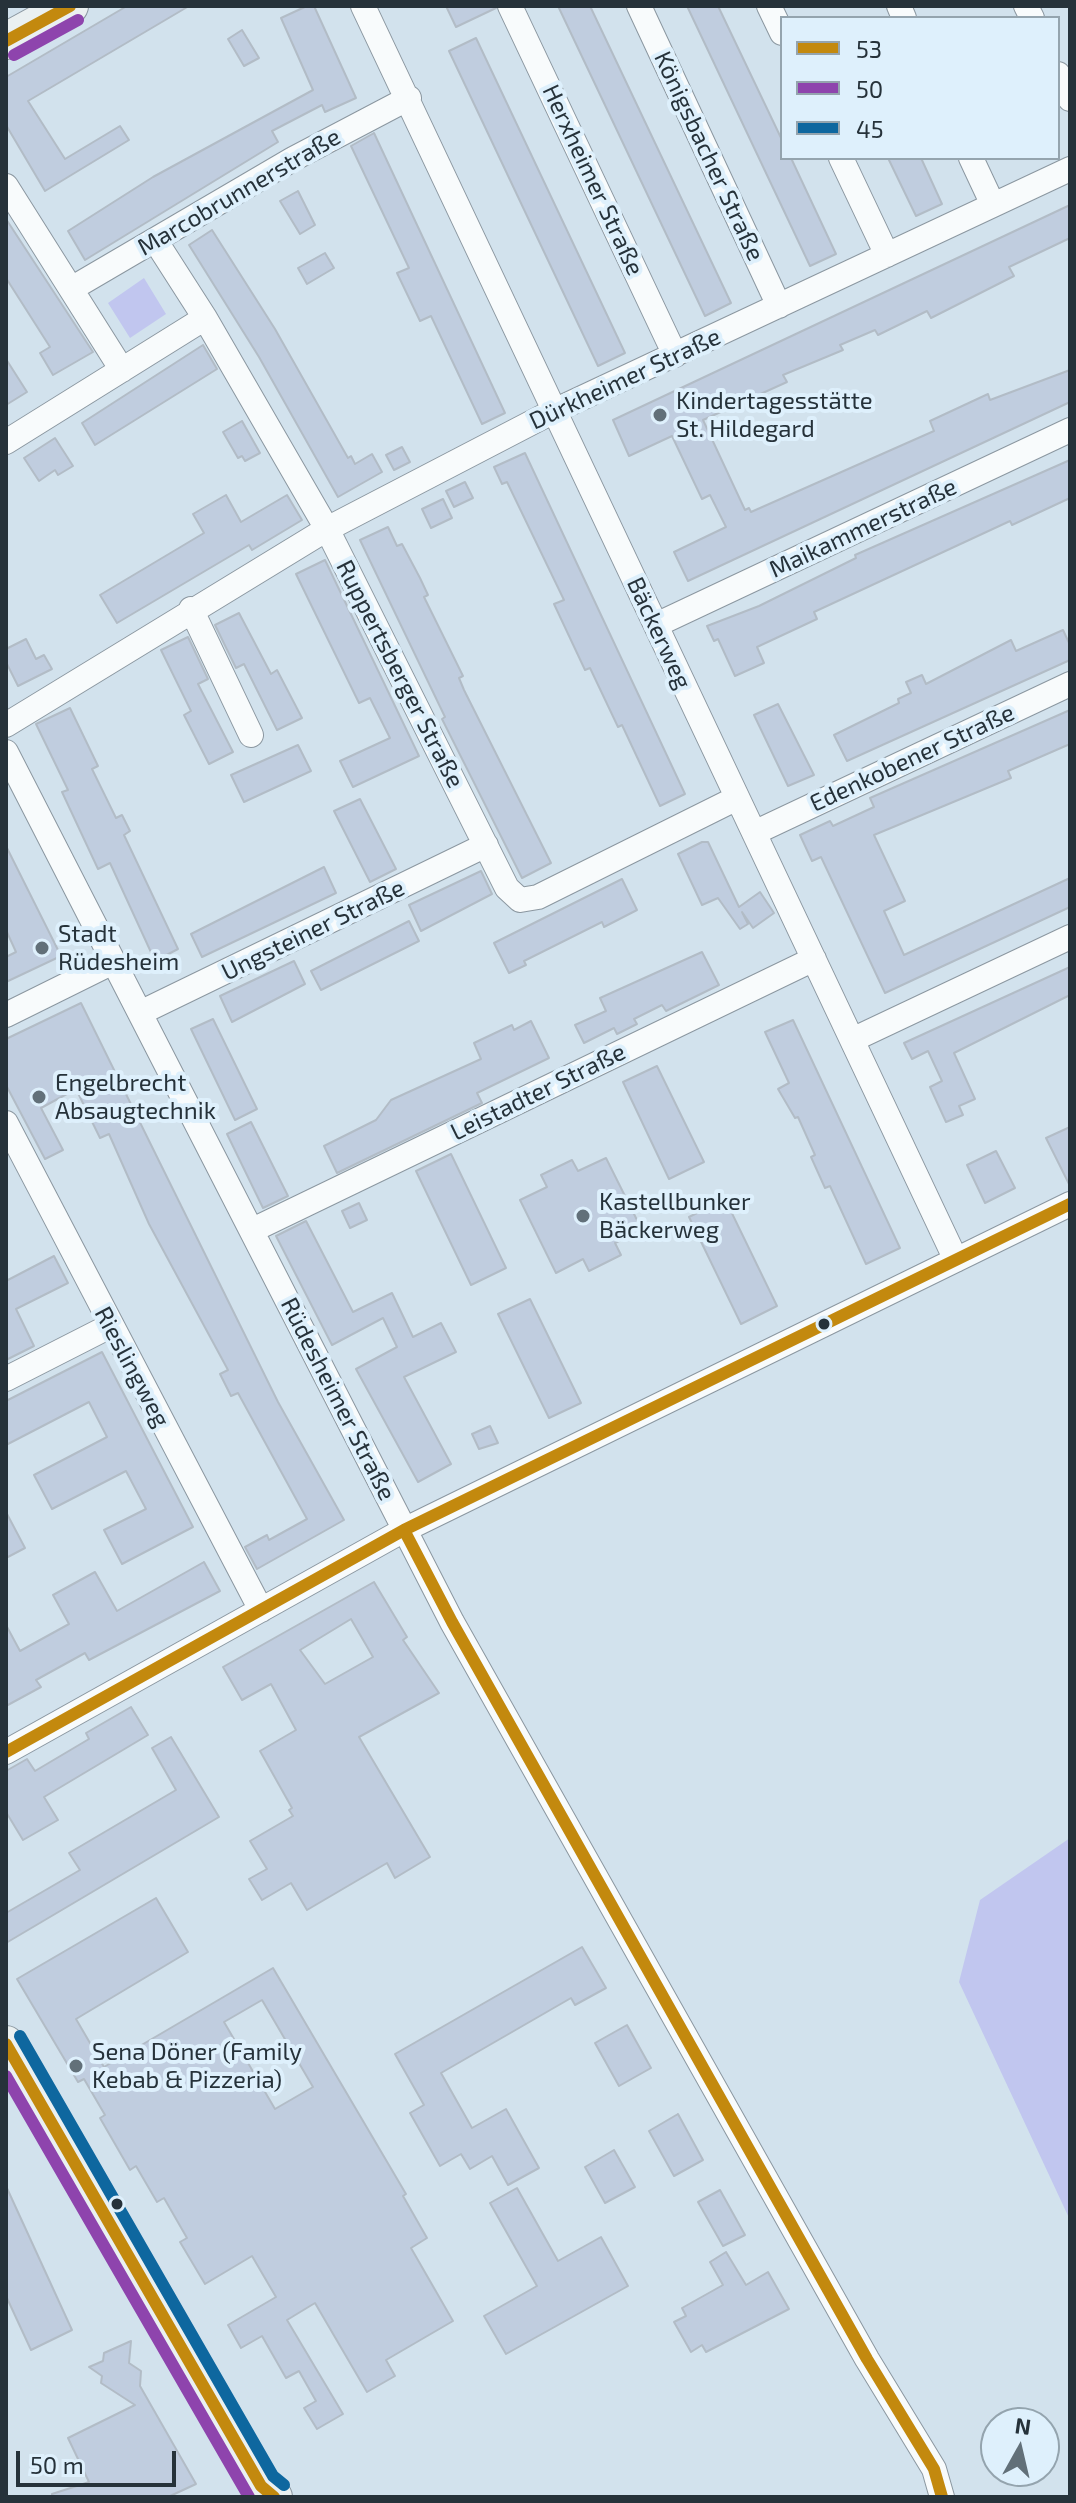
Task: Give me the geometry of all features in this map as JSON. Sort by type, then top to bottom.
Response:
[{"type":"main road","points":[[19,25],[70,6]]},
{"type":"main road","points":[[6,2044],[267,2492]]},
{"type":"street","name":"Bäckerweg","points":[[363,6],[956,1260]]},
{"type":"street","name":"Herxheimer Straße","points":[[510,6],[675,355]]},
{"type":"street","name":"Königsbacher Straße","points":[[639,6],[779,306]]},
{"type":"street","points":[[769,6],[780,29]]},
{"type":"street","points":[[1060,78],[1070,99]]},
{"type":"street","name":"Marcobrunnerstraße","points":[[71,289],[293,159],[409,98]]},
{"type":"street","points":[[842,160],[887,255]]},
{"type":"street","points":[[972,160],[993,205]]},
{"type":"street","name":"Dürkheimer Straße","points":[[6,725],[191,609],[327,529],[554,411],[1070,169]]},
{"type":"street","points":[[6,186],[122,370]]},
{"type":"street","name":"Ruppertsberger Straße","points":[[155,240],[205,318],[327,529],[507,888],[520,900],[538,897],[737,798]]},
{"type":"street","points":[[6,442],[205,318]]},
{"type":"street","name":"Maikammerstraße","points":[[656,625],[1070,430]]},
{"type":"street","points":[[191,609],[251,735]]},
{"type":"street","name":"Edenkobener Straße","points":[[754,833],[1070,684]]},
{"type":"street","name":"Rüdesheimer Straße","points":[[6,752],[452,1622],[867,2359],[934,2469],[942,2497]]},
{"type":"street","name":"Ungsteiner Straße","points":[[140,1013],[486,845]]},
{"type":"street","points":[[852,1040],[1070,937]]},
{"type":"street","name":"Leistadter Straße","points":[[261,1226],[814,959]]},
{"type":"street","points":[[6,1015],[113,962]]},
{"type":"street","name":"Rieslingweg","points":[[6,1123],[261,1610]]},
{"type":"street","points":[[6,1752],[404,1530],[1070,1204]]},
{"type":"street","points":[[6,1379],[110,1326]]},
{"type":"shaded area","points":[[144,278],[166,314],[130,338],[108,303]]},
{"type":"shaded area","points":[[1070,1838],[1070,2220],[959,1982],[980,1900]]},
{"type":"building","points":[[127,6],[189,6],[28,101],[65,159],[120,126],[129,140],[45,191],[6,125],[6,77]]},
{"type":"building","points":[[314,6],[356,98],[325,112],[322,105],[272,131],[278,142],[85,260],[68,231],[153,177],[313,90],[281,18]]},
{"type":"building","points":[[446,6],[495,6],[496,8],[456,27]]},
{"type":"building","points":[[558,6],[590,6],[731,303],[705,316]]},
{"type":"building","points":[[687,6],[718,6],[780,136],[780,160],[792,160],[836,254],[810,266]]},
{"type":"building","points":[[242,30],[259,58],[244,66],[228,39]]},
{"type":"building","points":[[476,38],[625,353],[598,366],[449,51]]},
{"type":"building","points":[[374,133],[505,413],[482,424],[431,316],[420,321],[397,273],[409,268],[351,146]]},
{"type":"building","points":[[889,160],[922,160],[942,204],[916,216]]},
{"type":"building","points":[[298,191],[315,225],[300,234],[280,201]]},
{"type":"building","points":[[1070,205],[1070,238],[1009,267],[1014,276],[931,318],[927,311],[878,335],[875,330],[840,345],[843,350],[783,375],[787,382],[703,420],[745,510],[749,508],[751,512],[934,431],[930,421],[988,394],[990,400],[1070,370],[1070,402],[688,581],[674,552],[726,527],[710,495],[702,499],[672,436],[629,456],[613,420]]},
{"type":"building","points":[[6,219],[93,352],[53,375],[40,353],[50,347],[6,278]]},
{"type":"building","points":[[212,230],[275,329],[348,458],[351,456],[355,464],[372,454],[382,472],[338,497],[259,357],[189,245]]},
{"type":"building","points":[[325,253],[334,268],[307,284],[298,268]]},
{"type":"building","points":[[203,345],[217,369],[95,445],[82,423]]},
{"type":"building","points":[[6,359],[27,392],[6,405]]},
{"type":"building","points":[[242,421],[260,453],[245,461],[242,456],[238,458],[223,432]]},
{"type":"building","points":[[55,438],[73,466],[58,475],[55,470],[39,481],[24,458]]},
{"type":"building","points":[[402,447],[410,462],[394,470],[386,455]]},
{"type":"building","points":[[525,453],[685,794],[660,806],[622,725],[618,727],[590,668],[585,670],[554,604],[564,600],[507,482],[502,484],[494,467]]},
{"type":"building","points":[[1070,460],[1070,498],[1012,525],[1010,521],[814,612],[817,619],[757,647],[764,663],[735,676],[718,639],[714,641],[707,626],[759,606],[856,558],[855,555]]},
{"type":"building","points":[[465,482],[473,498],[454,507],[446,491]]},
{"type":"building","points":[[226,495],[241,522],[287,495],[302,520],[252,550],[249,545],[117,623],[100,595],[204,533],[193,514]]},
{"type":"building","points":[[443,499],[452,518],[431,528],[422,509]]},
{"type":"building","points":[[388,527],[397,546],[402,544],[420,578],[428,595],[424,597],[463,676],[459,678],[464,690],[551,863],[522,878],[442,719],[445,717],[360,540]]},
{"type":"building","points":[[325,560],[419,756],[353,787],[340,761],[390,738],[370,698],[359,703],[296,574]]},
{"type":"building","points":[[239,613],[271,674],[277,670],[302,718],[277,730],[244,664],[236,668],[215,625]]},
{"type":"building","points":[[1063,630],[1070,645],[1070,660],[847,761],[834,735],[899,703],[898,699],[911,693],[906,682],[922,675],[926,684],[1011,640],[1016,651]]},
{"type":"building","points":[[188,637],[208,679],[198,684],[233,752],[209,764],[184,715],[191,711],[161,650]]},
{"type":"building","points":[[26,639],[36,659],[44,655],[52,669],[18,686],[6,662],[6,649]]},
{"type":"building","points":[[778,704],[814,775],[788,786],[754,715]]},
{"type":"building","points":[[70,708],[98,766],[92,769],[116,818],[122,815],[130,831],[124,835],[178,949],[155,961],[110,863],[98,869],[62,792],[68,790],[36,724]]},
{"type":"building","points":[[1070,710],[1070,744],[1008,771],[1011,778],[874,835],[905,901],[884,911],[904,955],[1070,878],[1070,907],[885,993],[821,857],[812,861],[800,835],[830,821],[833,826],[874,807],[870,798]]},
{"type":"building","points":[[298,745],[311,771],[244,802],[231,775]]},
{"type":"building","points":[[360,799],[396,869],[370,882],[334,811]]},
{"type":"building","points":[[708,842],[739,907],[760,892],[774,913],[753,928],[742,912],[748,924],[740,929],[718,898],[702,905],[678,854]]},
{"type":"building","points":[[6,846],[61,956],[6,982],[6,957],[16,952],[6,930]]},
{"type":"building","points":[[324,867],[336,893],[202,957],[191,934]]},
{"type":"building","points":[[481,871],[492,894],[421,931],[409,905]]},
{"type":"building","points":[[622,879],[637,910],[604,927],[602,922],[524,961],[526,965],[509,973],[494,943]]},
{"type":"building","points":[[409,921],[419,941],[321,990],[311,971]]},
{"type":"building","points":[[702,952],[719,985],[666,1011],[662,1005],[634,1019],[637,1024],[617,1034],[614,1028],[584,1043],[575,1025],[606,1011],[600,998]]},
{"type":"building","points":[[294,961],[305,984],[232,1022],[220,996]]},
{"type":"building","points":[[1070,967],[1070,995],[954,1053],[975,1099],[959,1106],[963,1115],[946,1122],[930,1087],[942,1081],[928,1051],[912,1059],[904,1043]]},
{"type":"building","points":[[81,1003],[278,1402],[344,1520],[257,1569],[245,1547],[267,1535],[269,1540],[307,1519],[238,1393],[231,1396],[220,1374],[228,1370],[149,1224],[109,1134],[100,1138],[76,1089],[41,1108],[63,1150],[45,1159],[6,1085],[6,1039]]},
{"type":"building","points":[[213,1019],[257,1109],[235,1120],[191,1029]]},
{"type":"building","points":[[793,1020],[900,1248],[866,1264],[830,1186],[825,1188],[798,1117],[795,1118],[778,1089],[789,1083],[765,1032]]},
{"type":"building","points":[[531,1021],[549,1058],[477,1093],[482,1103],[337,1173],[324,1146],[376,1120],[391,1100],[481,1059],[474,1043],[512,1025],[514,1030]]},
{"type":"building","points":[[657,1066],[704,1162],[669,1179],[623,1082]]},
{"type":"building","points":[[251,1122],[288,1196],[263,1208],[227,1134]]},
{"type":"building","points":[[1070,1127],[1070,1186],[1046,1138]]},
{"type":"building","points":[[996,1151],[1015,1188],[985,1203],[967,1165]]},
{"type":"building","points":[[451,1154],[506,1268],[471,1285],[416,1171]]},
{"type":"building","name":"Kastellbunker Bäckerweg","points":[[606,1158],[642,1230],[615,1243],[621,1255],[589,1271],[583,1259],[556,1273],[520,1200],[547,1187],[541,1175],[572,1160],[578,1171]]},
{"type":"building","points":[[725,1199],[777,1306],[741,1324],[689,1217]]},
{"type":"building","points":[[359,1203],[367,1220],[350,1228],[342,1211]]},
{"type":"building","points":[[306,1221],[353,1312],[392,1293],[413,1337],[441,1323],[456,1352],[404,1377],[451,1464],[418,1482],[356,1369],[397,1347],[383,1318],[332,1345],[276,1236]]},
{"type":"building","points":[[54,1256],[68,1283],[16,1309],[34,1346],[6,1360],[6,1281]]},
{"type":"building","points":[[530,1299],[581,1403],[549,1418],[498,1314]]},
{"type":"building","points":[[102,1352],[193,1527],[122,1564],[104,1530],[146,1509],[126,1471],[52,1509],[34,1475],[107,1437],[89,1402],[6,1445],[6,1401]]},
{"type":"building","points":[[490,1426],[498,1443],[479,1449],[472,1434]]},
{"type":"building","points":[[6,1512],[25,1548],[6,1558]]},
{"type":"building","points":[[204,1562],[220,1591],[89,1660],[85,1653],[36,1680],[41,1687],[6,1706],[6,1625],[20,1651],[69,1624],[53,1595],[95,1572],[117,1611]]},
{"type":"building","points":[[374,1582],[407,1637],[403,1640],[439,1693],[359,1737],[430,1857],[395,1878],[387,1863],[307,1910],[291,1883],[262,1900],[249,1879],[267,1869],[250,1841],[293,1816],[289,1810],[292,1808],[260,1751],[296,1730],[271,1684],[242,1700],[223,1667]],"holes":[[[351,1619],[373,1657],[325,1684],[300,1650]]]},
{"type":"building","points":[[131,1707],[148,1735],[44,1797],[58,1820],[23,1840],[6,1812],[6,1771],[27,1759],[35,1771],[89,1739],[86,1733]]},
{"type":"building","points":[[171,1737],[219,1817],[6,1943],[6,1913],[80,1870],[69,1853],[176,1790],[152,1748]]},
{"type":"building","points":[[156,1898],[188,1952],[76,2019],[104,2067],[273,1968],[406,2194],[403,2196],[427,2238],[411,2248],[453,2321],[386,2360],[395,2376],[367,2392],[315,2303],[287,2320],[343,2414],[317,2429],[304,2408],[316,2401],[299,2371],[286,2378],[262,2336],[241,2348],[228,2325],[276,2297],[252,2256],[205,2284],[180,2242],[187,2238],[164,2198],[157,2202],[136,2166],[130,2170],[100,2118],[105,2115],[84,2079],[78,2082],[17,1979]],"holes":[[[262,2000],[313,2087],[275,2109],[224,2022]]]},
{"type":"building","points":[[582,1947],[606,1988],[575,2005],[571,1998],[441,2073],[472,2128],[506,2109],[539,2168],[508,2185],[492,2156],[470,2169],[461,2154],[440,2166],[410,2113],[424,2105],[395,2054]]},
{"type":"building","points":[[627,2025],[651,2068],[619,2086],[595,2043]]},
{"type":"building","points":[[678,2114],[703,2160],[674,2176],[649,2131]]},
{"type":"building","points":[[614,2150],[635,2187],[605,2203],[585,2167]]},
{"type":"building","points":[[6,2186],[72,2330],[31,2350],[6,2296]]},
{"type":"building","points":[[517,2188],[558,2261],[601,2237],[628,2286],[506,2354],[484,2316],[537,2286],[490,2203]]},
{"type":"building","points":[[720,2190],[745,2235],[723,2246],[698,2202]]},
{"type":"building","points":[[726,2252],[746,2285],[768,2272],[789,2309],[706,2352],[702,2345],[691,2352],[674,2322],[686,2316],[682,2308],[723,2285],[710,2262]]},
{"type":"building","points":[[131,2341],[129,2363],[141,2371],[140,2386],[196,2484],[168,2497],[52,2497],[52,2494],[89,2482],[68,2438],[135,2405],[101,2383],[102,2376],[89,2367],[103,2361],[104,2353]]},
{"type":"transit line","name":"53","points":[[6,41],[70,6]]},
{"type":"transit line","name":"50","points":[[14,55],[78,20]]},
{"type":"transit line","name":"53","points":[[6,1752],[404,1530],[1070,1204]]},
{"type":"transit line","name":"53","points":[[404,1530],[452,1622],[867,2359],[934,2469],[942,2497]]},
{"type":"transit line","name":"45","points":[[20,2036],[273,2476],[284,2485]]},
{"type":"transit line","name":"53","points":[[6,2044],[261,2486],[274,2497]]},
{"type":"transit line","name":"50","points":[[6,2076],[249,2497]]},
{"type":"place","name":"Kindertagesstätte St. Hildegard","points":[[660,415]]},
{"type":"place","name":"Stadt Rüdesheim","points":[[42,948]]},
{"type":"place","name":"Engelbrecht Absaugtechnik","points":[[39,1097]]},
{"type":"place","name":"Kastellbunker Bäckerweg","points":[[583,1216]]},
{"type":"place","name":"Sena Döner (Family Kebab & Pizzeria)","points":[[76,2066]]}]
